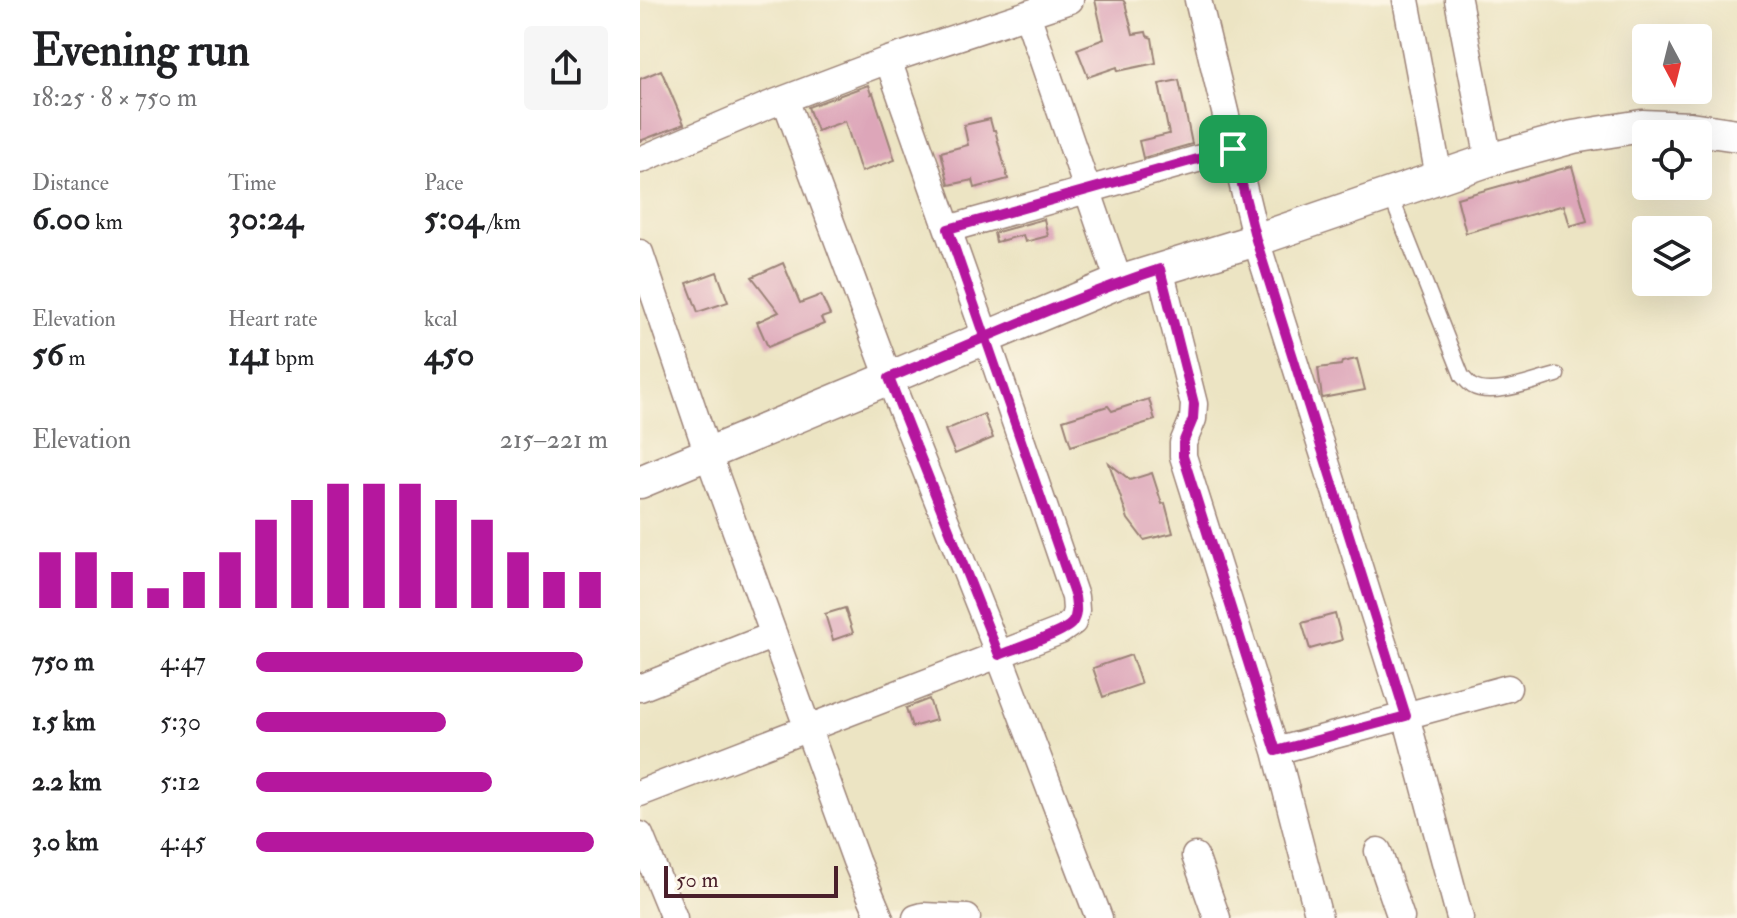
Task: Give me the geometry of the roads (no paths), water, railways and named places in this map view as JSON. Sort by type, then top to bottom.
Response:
[{"type":"street","points":[[640,160],[888,60],[1070,0]]},
{"type":"street","points":[[1198,0],[1256,240],[1406,716],[1460,918]]},
{"type":"street","points":[[1406,0],[1439,177]]},
{"type":"street","points":[[1458,0],[1489,160]]},
{"type":"street","points":[[1027,14],[1119,282]]},
{"type":"street","points":[[640,793],[1060,631],[1073,622],[1075,597],[888,60]]},
{"type":"street","points":[[785,99],[889,378],[1099,918]]},
{"type":"street","points":[[640,482],[1119,282],[1256,240],[1489,160],[1573,137],[1642,126],[1690,128],[1737,135]]},
{"type":"street","points":[[948,229],[1233,149]]},
{"type":"street","points":[[640,253],[708,454],[856,861],[880,918]]},
{"type":"street","points":[[1160,269],[1194,404],[1193,419],[1183,443],[1183,456],[1276,751],[1319,918]]},
{"type":"street","points":[[640,688],[774,635]]},
{"type":"street","points":[[1276,751],[1508,688]]},
{"type":"street","points":[[640,835],[674,918]]},
{"type":"street","points":[[1378,851],[1401,918]]},
{"type":"street","points":[[1195,856],[1217,918]]},
{"type":"street","points":[[916,918],[967,918]]},
{"type":"lane","points":[[1390,194],[1462,376],[1471,386],[1498,390],[1557,375]]}]
